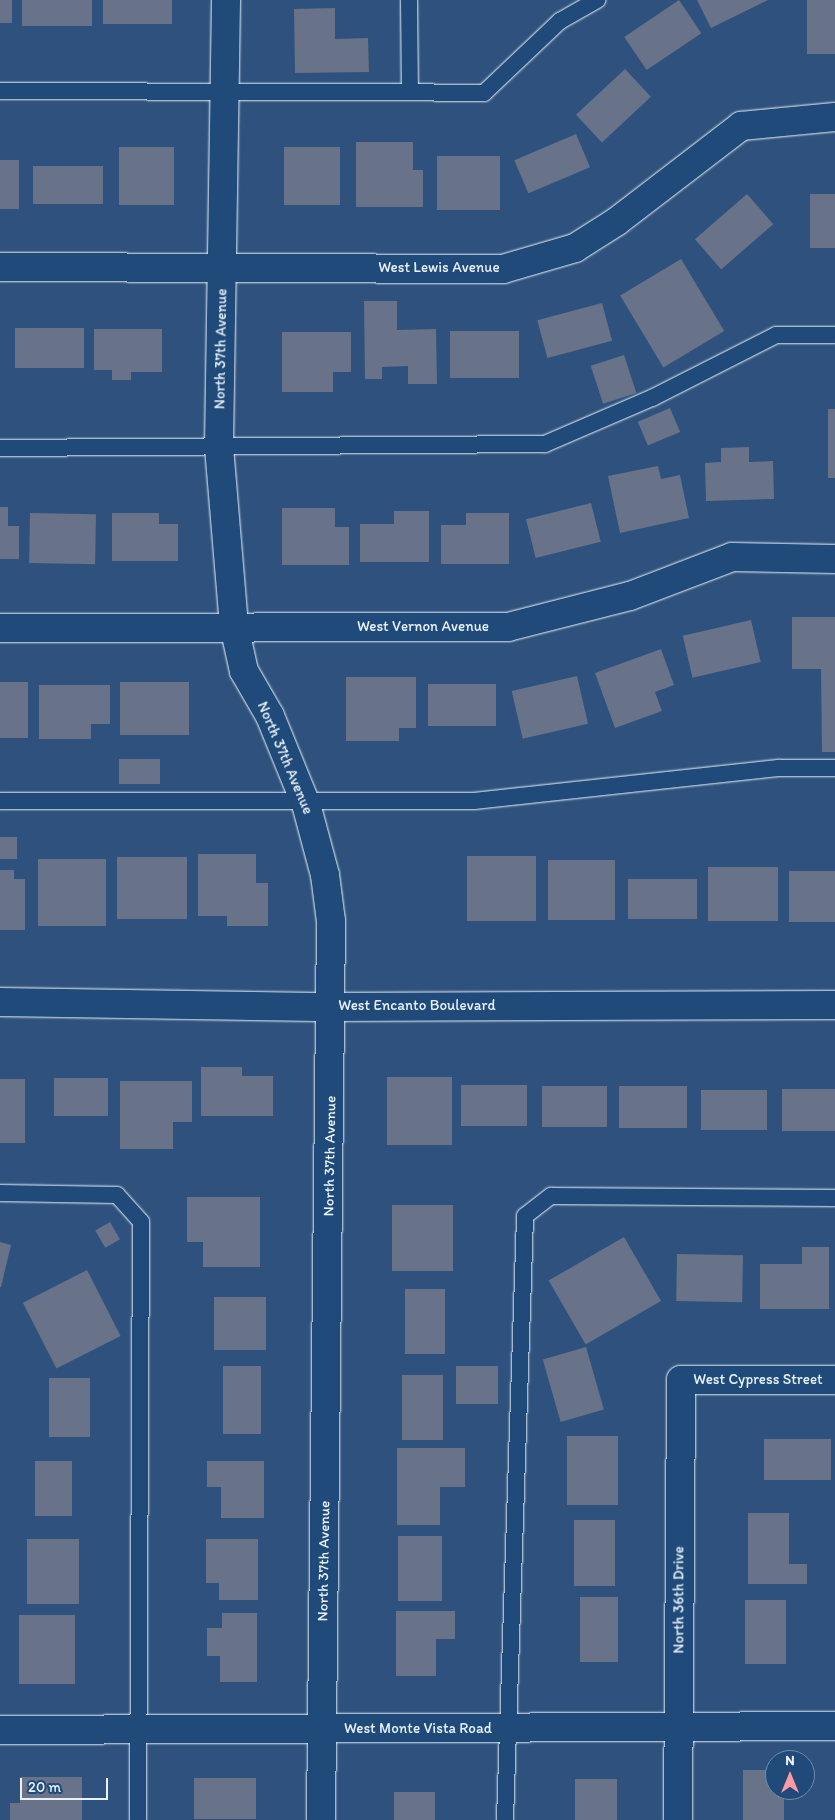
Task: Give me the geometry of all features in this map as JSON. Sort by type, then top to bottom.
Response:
[{"type":"street","name":"North 37th Avenue","points":[[226,0],[219,447],[234,626],[244,671],[270,716],[306,804],[326,884],[332,1007],[321,1820]]},
{"type":"street","name":"West Lewis Avenue","points":[[0,267],[502,269],[575,248],[616,222],[741,126],[835,117]]},
{"type":"street","name":"West Vernon Avenue","points":[[0,628],[234,626],[508,627],[630,596],[732,557],[835,559]]},
{"type":"street","name":"West Encanto Boulevard","points":[[0,1002],[332,1007],[835,1004]]},
{"type":"street","name":"West Cypress Street","points":[[681,1380],[835,1380]]},
{"type":"street","name":"North 36th Drive","points":[[678,1820],[681,1380]]},
{"type":"street","name":"West Monte Vista Road","points":[[0,1730],[322,1728],[505,1730],[835,1726]]},
{"type":"lane","points":[[409,0],[410,90]]},
{"type":"lane","points":[[0,91],[225,95],[410,90],[484,93],[560,21],[597,0]]},
{"type":"lane","points":[[0,448],[545,444],[652,398],[776,335],[835,335]]},
{"type":"lane","points":[[0,801],[306,804],[474,800],[780,768],[835,768]]},
{"type":"lane","points":[[0,1193],[116,1196],[141,1222],[138,1820]]},
{"type":"lane","points":[[505,1820],[505,1730],[524,1216],[551,1196],[835,1198]]},
{"type":"building","points":[[0,0],[12,0],[12,23],[0,23]]},
{"type":"building","points":[[22,0],[92,0],[92,26],[22,26]]},
{"type":"building","points":[[103,0],[172,0],[172,24],[103,24]]},
{"type":"building","points":[[679,0],[701,33],[647,70],[624,37]]},
{"type":"building","points":[[697,0],[768,0],[711,28]]},
{"type":"building","points":[[807,0],[835,0],[835,54],[807,54]]},
{"type":"building","points":[[335,8],[335,39],[368,38],[369,72],[295,73],[294,9]]},
{"type":"building","points":[[625,69],[651,97],[602,142],[576,115]]},
{"type":"building","points":[[576,134],[590,167],[528,193],[514,160]]},
{"type":"building","points":[[356,142],[413,142],[413,170],[423,170],[423,207],[356,207]]},
{"type":"building","points":[[119,147],[174,147],[174,205],[119,205]]},
{"type":"building","points":[[284,147],[340,147],[340,205],[284,205]]},
{"type":"building","points":[[437,156],[500,156],[500,210],[437,210]]},
{"type":"building","points":[[0,160],[19,160],[19,209],[0,209]]},
{"type":"building","points":[[33,166],[103,166],[103,204],[33,204]]},
{"type":"building","points":[[747,194],[773,224],[721,269],[695,239]]},
{"type":"building","points":[[810,194],[835,194],[835,248],[810,248]]},
{"type":"building","points":[[681,259],[724,331],[663,368],[620,296]]},
{"type":"building","points":[[364,301],[397,301],[397,330],[436,329],[437,384],[408,384],[408,366],[382,367],[382,379],[365,379]]},
{"type":"building","points":[[602,303],[612,341],[547,358],[537,320]]},
{"type":"building","points":[[15,328],[84,328],[84,368],[15,368]]},
{"type":"building","points":[[94,329],[162,329],[162,372],[131,372],[131,380],[112,380],[112,370],[94,370]]},
{"type":"building","points":[[450,331],[519,331],[519,378],[450,378]]},
{"type":"building","points":[[282,332],[351,332],[351,372],[333,372],[333,392],[282,392]]},
{"type":"building","points":[[624,355],[636,393],[603,404],[591,366]]},
{"type":"building","points":[[670,408],[680,432],[648,446],[638,422]]},
{"type":"building","points":[[828,409],[835,409],[835,478],[828,478]]},
{"type":"building","points":[[749,447],[749,462],[773,461],[774,499],[706,501],[705,463],[721,462],[721,448]]},
{"type":"building","points":[[658,466],[661,479],[680,475],[689,518],[620,533],[608,476]]},
{"type":"building","points":[[591,503],[601,542],[536,558],[526,519]]},
{"type":"building","points":[[0,507],[8,507],[8,526],[19,526],[19,559],[0,559]]},
{"type":"building","points":[[282,508],[335,508],[335,527],[349,527],[349,565],[282,565]]},
{"type":"building","points":[[394,511],[429,511],[429,562],[360,562],[360,524],[394,524]]},
{"type":"building","points":[[30,513],[96,514],[95,564],[29,563]]},
{"type":"building","points":[[112,513],[159,513],[159,524],[178,524],[178,561],[112,561]]},
{"type":"building","points":[[466,513],[509,513],[509,564],[441,564],[441,525],[466,525]]},
{"type":"building","points":[[792,617],[835,617],[835,752],[822,752],[821,669],[792,669]]},
{"type":"building","points":[[751,620],[761,662],[692,678],[683,636]]},
{"type":"building","points":[[661,649],[674,685],[655,692],[662,711],[615,728],[595,673]]},
{"type":"building","points":[[577,676],[588,724],[523,739],[512,691]]},
{"type":"building","points":[[346,677],[416,677],[416,728],[399,728],[399,741],[346,741]]},
{"type":"building","points":[[0,682],[28,682],[28,738],[0,738]]},
{"type":"building","points":[[120,682],[189,682],[189,735],[120,735]]},
{"type":"building","points":[[428,684],[496,684],[496,726],[428,726]]},
{"type":"building","points":[[39,685],[110,685],[110,724],[91,724],[91,739],[39,739]]},
{"type":"building","points":[[119,759],[160,759],[160,784],[119,784]]},
{"type":"building","points":[[0,837],[17,837],[17,859],[0,859]]},
{"type":"building","points":[[198,854],[256,854],[256,883],[268,883],[268,926],[227,926],[227,916],[198,916]]},
{"type":"building","points":[[467,856],[536,856],[536,921],[467,921]]},
{"type":"building","points":[[117,857],[187,857],[187,919],[117,919]]},
{"type":"building","points":[[38,859],[106,859],[106,926],[38,926]]},
{"type":"building","points":[[548,860],[615,860],[615,920],[548,920]]},
{"type":"building","points":[[708,867],[778,867],[778,921],[708,921]]},
{"type":"building","points":[[0,870],[14,870],[14,879],[25,879],[25,930],[0,930]]},
{"type":"building","points":[[789,871],[835,871],[835,922],[789,922]]},
{"type":"building","points":[[628,879],[697,879],[697,919],[628,919]]},
{"type":"building","points":[[201,1067],[242,1067],[242,1076],[273,1076],[273,1116],[201,1116]]},
{"type":"building","points":[[387,1077],[452,1077],[452,1145],[387,1145]]},
{"type":"building","points":[[54,1078],[108,1078],[108,1116],[54,1116]]},
{"type":"building","points":[[0,1079],[25,1079],[25,1143],[0,1143]]},
{"type":"building","points":[[120,1081],[192,1081],[192,1122],[173,1122],[173,1149],[120,1149]]},
{"type":"building","points":[[461,1085],[527,1085],[527,1126],[461,1126]]},
{"type":"building","points":[[542,1086],[607,1086],[607,1127],[542,1127]]},
{"type":"building","points":[[619,1086],[687,1086],[687,1128],[619,1128]]},
{"type":"building","points":[[782,1089],[835,1089],[835,1131],[782,1131]]},
{"type":"building","points":[[701,1090],[767,1090],[767,1130],[701,1130]]},
{"type":"building","points":[[187,1197],[260,1197],[260,1267],[203,1267],[203,1242],[187,1242]]},
{"type":"building","points":[[392,1205],[453,1205],[453,1271],[392,1271]]},
{"type":"building","points":[[110,1222],[120,1239],[105,1248],[95,1230]]},
{"type":"building","points":[[624,1237],[661,1301],[586,1345],[549,1280]]},
{"type":"building","points":[[0,1242],[11,1245],[1,1287],[0,1287]]},
{"type":"building","points":[[802,1247],[829,1247],[829,1309],[760,1309],[760,1264],[802,1264]]},
{"type":"building","points":[[677,1254],[743,1255],[742,1302],[676,1301]]},
{"type":"building","points":[[87,1270],[121,1336],[56,1369],[23,1303]]},
{"type":"building","points":[[405,1289],[445,1289],[445,1354],[405,1354]]},
{"type":"building","points":[[214,1297],[266,1297],[266,1350],[214,1350]]},
{"type":"building","points":[[586,1347],[604,1409],[561,1422],[543,1359]]},
{"type":"building","points":[[223,1366],[261,1366],[261,1434],[223,1434]]},
{"type":"building","points":[[456,1366],[498,1366],[498,1404],[456,1404]]},
{"type":"building","points":[[402,1375],[443,1375],[443,1440],[402,1440]]},
{"type":"building","points":[[49,1378],[90,1378],[90,1437],[49,1437]]},
{"type":"building","points":[[567,1436],[618,1436],[618,1505],[567,1505]]},
{"type":"building","points":[[764,1439],[831,1439],[831,1480],[764,1480]]},
{"type":"building","points":[[397,1448],[465,1448],[465,1487],[440,1487],[440,1525],[397,1525]]},
{"type":"building","points":[[35,1461],[72,1461],[72,1516],[35,1516]]},
{"type":"building","points":[[207,1461],[264,1461],[264,1518],[221,1518],[221,1487],[207,1487]]},
{"type":"building","points":[[748,1513],[789,1513],[789,1564],[807,1564],[807,1584],[748,1584]]},
{"type":"building","points":[[574,1520],[615,1520],[615,1586],[574,1586]]},
{"type":"building","points":[[398,1536],[442,1536],[442,1601],[398,1601]]},
{"type":"building","points":[[27,1539],[79,1539],[79,1604],[27,1604]]},
{"type":"building","points":[[206,1539],[258,1539],[258,1600],[219,1600],[219,1583],[206,1583]]},
{"type":"building","points":[[580,1597],[618,1597],[618,1662],[580,1662]]},
{"type":"building","points":[[745,1600],[786,1600],[786,1664],[745,1664]]},
{"type":"building","points":[[396,1611],[455,1611],[455,1639],[436,1639],[436,1676],[396,1676]]},
{"type":"building","points":[[222,1613],[257,1613],[257,1682],[220,1682],[220,1656],[207,1656],[207,1628],[222,1628]]},
{"type":"building","points":[[19,1615],[75,1615],[75,1684],[19,1684]]},
{"type":"building","points":[[743,1770],[765,1770],[765,1800],[784,1800],[784,1820],[743,1820]]},
{"type":"building","points":[[20,1777],[82,1777],[82,1820],[10,1820],[10,1803],[20,1803]]},
{"type":"building","points":[[194,1778],[256,1778],[256,1819],[194,1819]]},
{"type":"building","points":[[575,1779],[617,1779],[617,1820],[575,1820]]},
{"type":"building","points":[[394,1792],[435,1792],[435,1820],[394,1820]]}]
